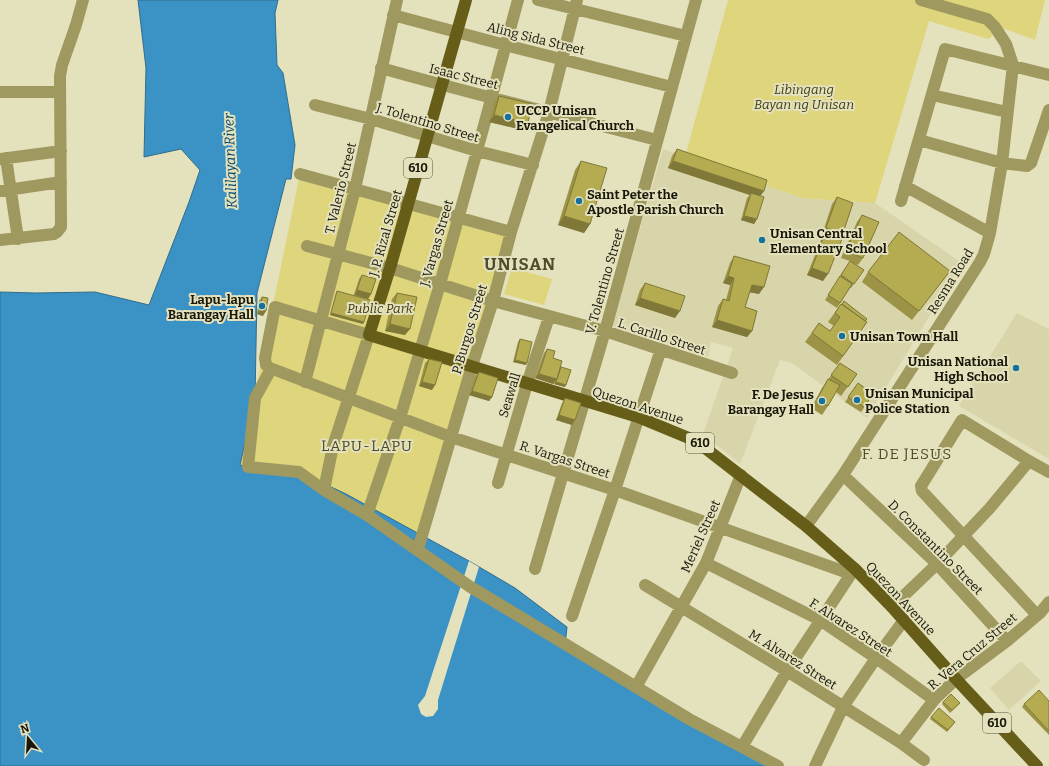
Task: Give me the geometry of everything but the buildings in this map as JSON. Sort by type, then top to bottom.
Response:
[{"type":"main road","name":"J. P. Rizal Street","points":[[369,335],[390,268],[466,0]]},
{"type":"main road","name":"Quezon Avenue","points":[[369,335],[584,402],[638,417],[696,441],[806,526],[853,572],[892,607],[956,679]]},
{"type":"main road","name":"610","points":[[956,679],[1037,766]]},
{"type":"street","points":[[0,240],[54,234],[60,230],[60,71],[83,0]]},
{"type":"street","name":"T. Valerio Street","points":[[305,382],[355,190],[397,0]]},
{"type":"street","name":"J. Vargas Street","points":[[367,515],[400,418],[440,284],[518,0]]},
{"type":"street","points":[[538,0],[576,5],[686,36]]},
{"type":"street","name":"V. Tolentino Street","points":[[535,569],[605,332],[696,0]]},
{"type":"street","name":"Resma Road","points":[[806,526],[843,475],[980,262],[990,233],[1002,163],[1013,66],[1006,44],[995,27],[987,20],[921,0]]},
{"type":"street","name":"P. Burgos Street","points":[[418,550],[472,366],[493,301],[511,232],[550,112],[576,5]]},
{"type":"street","name":"Aling Sida Street","points":[[393,15],[672,87]]},
{"type":"street","points":[[901,201],[945,48],[1049,75]]},
{"type":"street","name":"Isaac Street","points":[[381,68],[441,86],[658,140]]},
{"type":"street","points":[[0,92],[59,92]]},
{"type":"street","points":[[932,96],[1007,112]]},
{"type":"street","name":"J. Tolentino Street","points":[[315,105],[371,119],[477,151],[533,165]]},
{"type":"street","points":[[919,140],[1002,163],[1027,166],[1031,163],[1049,110]]},
{"type":"street","points":[[18,239],[6,190],[3,159],[61,151]]},
{"type":"street","points":[[300,174],[511,232]]},
{"type":"street","points":[[6,190],[61,182]]},
{"type":"street","points":[[905,186],[990,233]]},
{"type":"street","name":"L. Carillo Street","points":[[307,246],[390,268],[493,301],[605,332],[732,373]]},
{"type":"street","points":[[324,490],[333,446],[369,335],[275,306],[265,358],[269,367],[255,398],[248,467],[299,472],[324,490],[367,515],[469,586],[689,719],[778,766]]},
{"type":"street","name":"Seawall","points":[[498,483],[527,384],[550,317]]},
{"type":"street","points":[[572,616],[615,490],[660,349]]},
{"type":"street","name":"R. Vargas Street","points":[[269,367],[305,382],[451,436],[615,490],[720,528],[853,572]]},
{"type":"street","points":[[1037,615],[922,491],[921,486],[962,420],[1028,461],[1049,472]]},
{"type":"street","points":[[892,607],[937,564],[994,504],[1028,461]]},
{"type":"street","name":"Meriel Street","points":[[636,687],[706,563],[741,475]]},
{"type":"street","name":"D. Constantino Street","points":[[843,475],[937,564],[1007,641]]},
{"type":"street","name":"F. Alvarez Street","points":[[706,563],[820,620],[934,700]]},
{"type":"street","points":[[742,747],[787,671],[853,572]]},
{"type":"street","name":"M. Alvarez Street","points":[[645,585],[787,671],[901,743],[924,760]]},
{"type":"street","name":"R. Vera Cruz Street","points":[[901,743],[934,700],[956,679],[1007,641],[1037,615],[1049,602]]},
{"type":"street","points":[[815,766],[843,707],[904,620]]},
{"type":"shaded area","points":[[663,149],[802,198],[875,203],[962,263],[867,418],[792,363],[780,360],[740,464],[703,434],[733,348],[711,342],[708,357],[612,326]]},
{"type":"shaded area","name":"Unisan National High School","points":[[1017,313],[1049,329],[1049,459],[959,406]]},
{"type":"shaded area","points":[[1021,661],[1041,681],[1009,710],[990,688]]},
{"type":"green space","name":"Libingang Bayan ng Unisan","points":[[728,0],[1045,0],[1035,40],[1002,28],[988,39],[929,21],[875,203],[802,198],[685,157]]},
{"type":"green space","name":"Public Park","points":[[300,174],[511,232],[418,549],[240,465]]},
{"type":"green space","points":[[512,268],[552,279],[544,305],[504,294]]},
{"type":"water","name":"Kalilayan River","points":[[138,0],[278,0],[275,13],[277,65],[283,73],[295,145],[291,179],[286,179],[257,293],[255,398],[240,465],[299,472],[346,494],[469,561],[515,588],[567,627],[565,645],[768,766],[0,766],[0,292],[95,292],[149,305],[200,170],[181,149],[144,157],[146,68]]},
{"type":"pier","points":[[469,561],[479,567],[438,700],[438,709],[433,716],[426,717],[421,714],[418,705],[425,696]]},
{"type":"place","name":"UCCP Unisan Evangelical Church","points":[[508,117]]},
{"type":"place","name":"Saint Peter the Apostle Parish Church","points":[[579,201]]},
{"type":"place","name":"Unisan Central Elementary School","points":[[762,240]]},
{"type":"place","name":"Lapu-lapu Barangay Hall","points":[[262,306]]},
{"type":"place","name":"Unisan Town Hall","points":[[842,336]]},
{"type":"place","name":"Unisan National High School","points":[[1016,368]]},
{"type":"place","name":"Unisan Municipal Police Station","points":[[857,400]]},
{"type":"place","name":"F. De Jesus Barangay Hall","points":[[822,401]]},
{"type":"district","name":"UNISAN","points":[[520,264]]},
{"type":"district","name":"LAPU-LAPU","points":[[367,446]]},
{"type":"district","name":"F. DE JESUS","points":[[907,454]]}]
